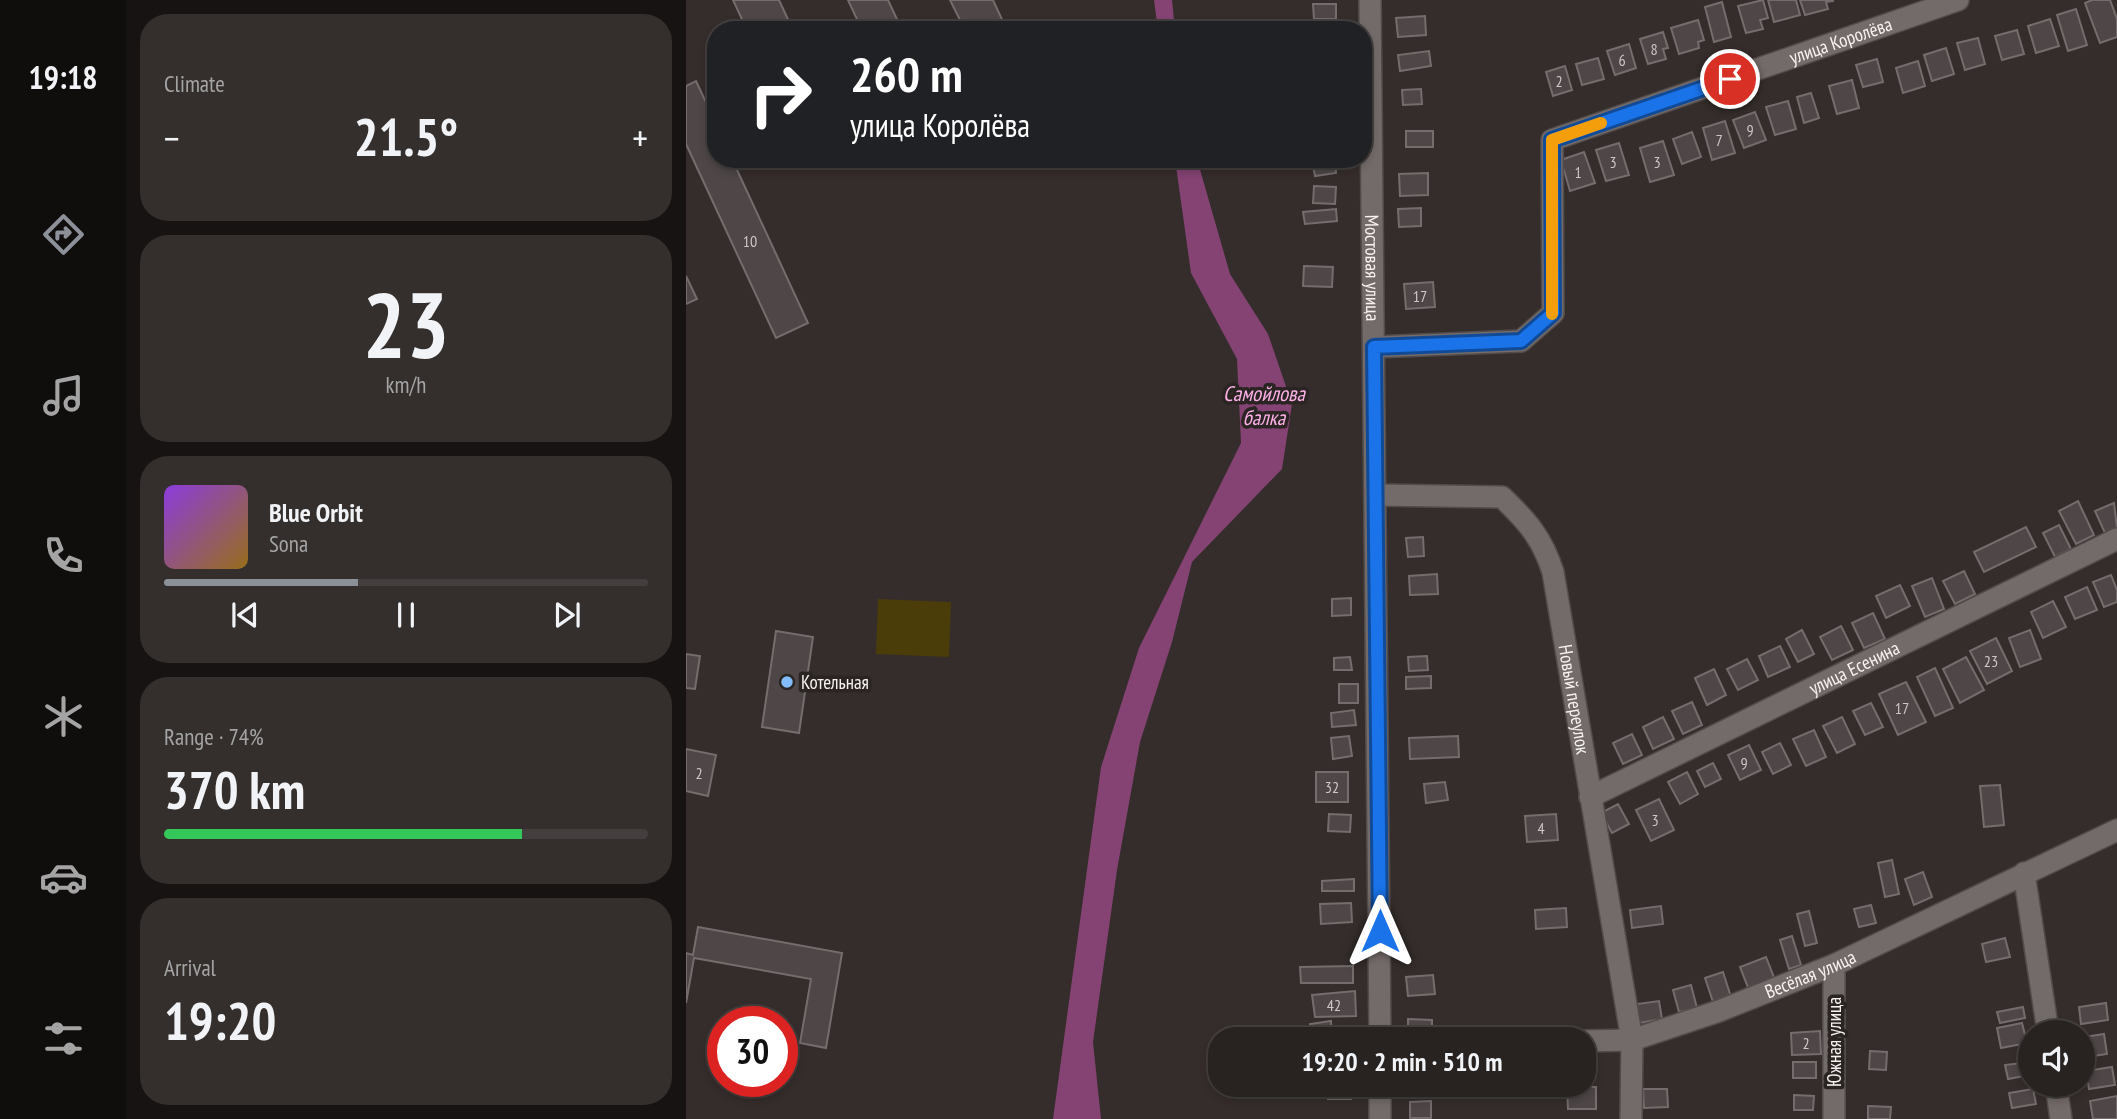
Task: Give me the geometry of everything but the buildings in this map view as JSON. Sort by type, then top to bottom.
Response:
[{"type":"street","name":"Мостовая улица","points":[[1370,0],[1370,21]]},
{"type":"street","name":"улица Королёва","points":[[1374,347],[1521,341],[1553,313],[1552,140],[1958,0]]},
{"type":"street","name":"Мостовая улица","points":[[1372,168],[1380,1027]]},
{"type":"street","name":"Новый переулок","points":[[1377,495],[1502,498],[1526,520],[1544,545],[1553,572],[1632,1040],[1631,1119]]},
{"type":"street","name":"улица Есенина","points":[[1590,797],[2117,539]]},
{"type":"street","name":"Весёлая улица","points":[[1596,1041],[1632,1040],[1719,1011],[1834,965],[2117,830]]},
{"type":"street","points":[[2024,873],[2046,1020]]},
{"type":"street","name":"Южная улица","points":[[1834,965],[1834,1119]]},
{"type":"street","points":[[1380,1097],[1380,1119]]},
{"type":"street","points":[[2058,1097],[2061,1119]]},
{"type":"shaded area","points":[[878,599],[951,602],[949,657],[876,654]]},
{"type":"water","points":[[1154,0],[1172,0],[1174,21],[1157,21]]},
{"type":"water","name":"Самойлова балка","points":[[1176,168],[1200,168],[1230,274],[1268,334],[1292,404],[1282,469],[1192,562],[1172,642],[1140,742],[1117,870],[1093,1042],[1101,1119],[1053,1119],[1101,767],[1139,648],[1241,443],[1237,359],[1191,273]]},
{"type":"slow traffic","points":[[1552,314],[1552,140],[1601,123]]},
{"type":"place","name":"Котельная","points":[[787,682]]},
{"type":"route","points":[[1380,931],[1374,347],[1521,341],[1553,313],[1552,140],[1730,79]]}]
